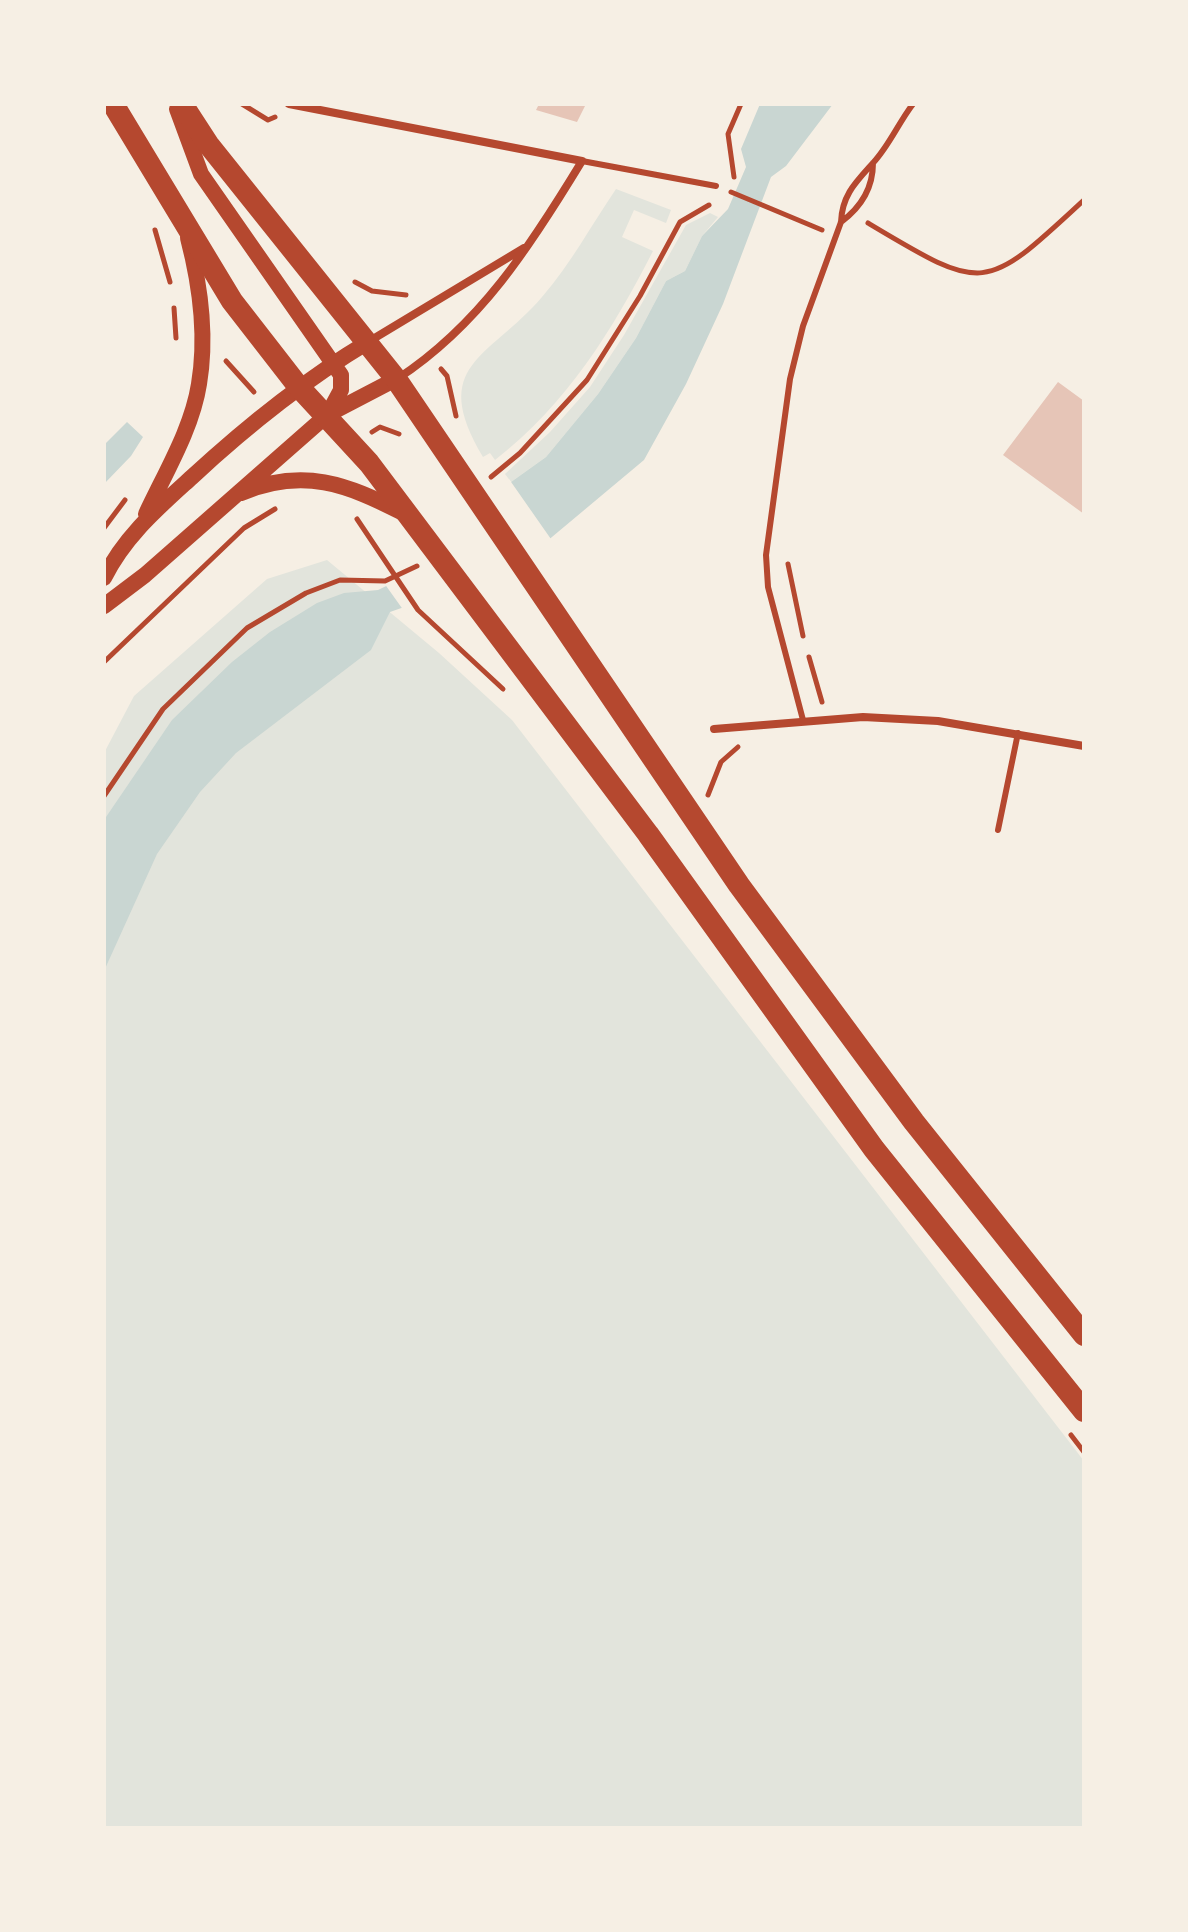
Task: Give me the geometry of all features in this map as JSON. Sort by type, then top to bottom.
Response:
[{"type":"highway","points":[[113,104],[232,301],[298,386],[369,463],[472,605],[648,834],[874,1149],[1084,1411]]},
{"type":"highway","points":[[182,104],[208,144],[396,379],[739,885],[914,1122],[1084,1335]]},
{"type":"main road","points":[[104,606],[145,575],[327,415],[336,406],[341,390],[341,375],[335,362],[201,174],[175,104]]},
{"type":"main road","points":[[142,523],[187,423],[199,386],[201,301],[186,228]]},
{"type":"main road","points":[[104,578],[118,551],[142,523],[250,424],[298,386],[368,342]]},
{"type":"main road","points":[[327,415],[396,379]]},
{"type":"main road","points":[[226,501],[272,483],[317,479],[371,497],[403,513]]},
{"type":"street","points":[[289,104],[582,161],[532,243],[471,320],[431,356],[396,379]]},
{"type":"street","points":[[368,342],[532,243]]},
{"type":"street","points":[[714,729],[827,719],[938,721],[1084,746]]},
{"type":"lane","points":[[803,720],[768,587],[766,555],[790,379],[803,326],[841,222],[842,204],[860,173],[873,163],[913,104]]},
{"type":"lane","points":[[582,161],[716,186]]},
{"type":"lane","points":[[841,222],[856,211],[873,179],[873,163]]},
{"type":"lane","points":[[998,830],[1018,733]]},
{"type":"path","points":[[716,186],[838,237],[861,219],[932,261],[959,273],[980,275],[1007,267],[1084,200]]},
{"type":"path","points":[[151,220],[173,293]]},
{"type":"path","points":[[174,306],[176,346]]},
{"type":"path","points":[[104,662],[244,528],[279,507]]},
{"type":"path","points":[[371,536],[418,610],[439,628]]},
{"type":"path","points":[[785,550],[805,643],[827,719]]},
{"type":"path","points":[[707,796],[721,762],[762,723]]},
{"type":"shaded area","points":[[760,104],[833,104],[786,166],[771,177],[723,304],[686,384],[644,460],[546,542],[467,585],[390,612],[371,650],[236,753],[200,792],[157,854],[104,971],[104,820],[172,720],[232,662],[270,632],[317,603],[344,593],[378,590],[436,562],[511,482],[546,457],[598,394],[636,338],[666,281],[685,271],[702,236],[728,209],[746,167],[741,149]]},
{"type":"shaded area","points":[[616,189],[671,210],[666,223],[634,210],[622,237],[653,251],[604,338],[566,390],[521,438],[495,460],[490,453],[483,457],[468,426],[462,401],[464,382],[472,365],[552,285]]},
{"type":"shaded area","points":[[710,213],[718,217],[702,236],[685,271],[666,281],[636,338],[598,394],[546,457],[511,482],[505,474],[550,432],[590,387],[624,335],[686,225]]},
{"type":"shaded area","points":[[127,422],[143,437],[131,456],[104,484],[104,445]]},
{"type":"shaded area","points":[[327,560],[439,653],[512,720],[1084,1461],[1084,1828],[104,1828],[104,753],[134,696],[267,579]]},
{"type":"pier","points":[[509,479],[553,542],[468,589],[404,611],[384,583],[432,559],[437,541]]},
{"type":"building","points":[[539,104],[586,104],[577,122],[536,110]]},
{"type":"building","points":[[1058,382],[1084,401],[1084,514],[1003,455]]}]
